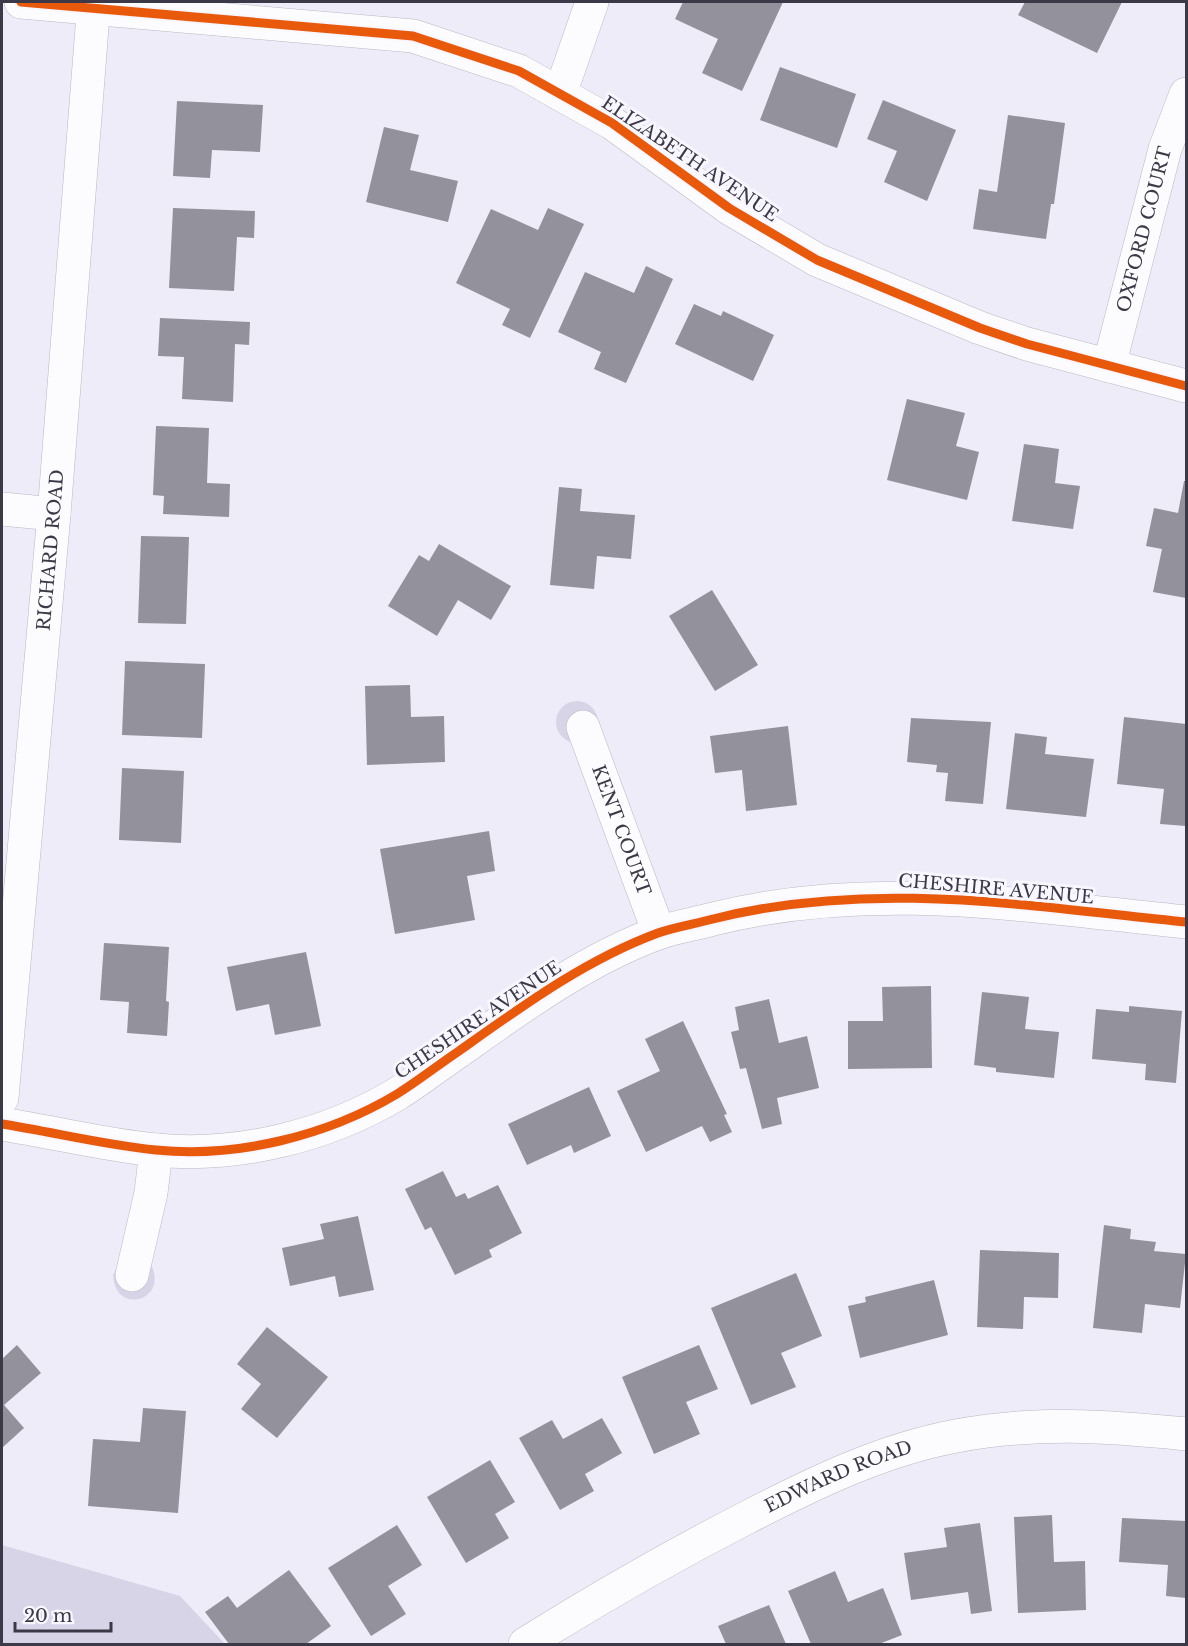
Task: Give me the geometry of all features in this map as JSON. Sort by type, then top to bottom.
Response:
[{"type":"street","name":"ELIZABETH AVENUE","points":[[21,2],[94,5],[412,36],[519,71],[612,123],[729,208],[817,260],[980,328],[1186,386]]},
{"type":"street","points":[[560,94],[592,2]]},
{"type":"street","name":"RICHARD ROAD","points":[[2,1098],[54,514],[94,5]]},
{"type":"street","name":"OXFORD COURT","points":[[1109,366],[1165,149],[1186,94]]},
{"type":"street","points":[[2,510],[54,514]]},
{"type":"street","name":"KENT COURT","points":[[583,727],[659,933]]},
{"type":"street","name":"CHESHIRE AVENUE","points":[[2,1124],[156,1150],[191,1151],[256,1146],[342,1122],[397,1094],[542,993],[576,973],[659,933],[731,914],[798,903],[874,896],[938,897],[1186,922]]},
{"type":"street","points":[[132,1275],[151,1193],[156,1150]]},
{"type":"street","name":"EDWARD ROAD","points":[[525,1644],[655,1565],[807,1486],[886,1454],[956,1436],[1035,1426],[1090,1425],[1186,1434]]},
{"type":"shaded area","points":[[577,701],[585,702],[592,707],[597,714],[597,730],[592,737],[585,742],[577,743],[569,742],[562,737],[557,730],[556,722],[557,714],[562,707],[569,702]]},
{"type":"shaded area","points":[[119,1263],[151,1265],[155,1277],[153,1288],[147,1295],[140,1299],[122,1296],[116,1288],[113,1275]]},
{"type":"shaded area","points":[[2,1545],[180,1596],[225,1644],[2,1644]]},
{"type":"building","points":[[683,2],[783,2],[742,91],[702,73],[718,39],[675,19]]},
{"type":"building","points":[[1025,2],[1122,2],[1097,53],[1018,15]]},
{"type":"building","points":[[780,67],[856,94],[837,148],[760,120]]},
{"type":"building","points":[[883,100],[956,130],[927,201],[884,182],[897,151],[867,139]]},
{"type":"building","points":[[177,101],[263,105],[260,152],[212,150],[210,178],[173,176]]},
{"type":"building","points":[[1008,115],[1065,123],[1054,204],[1051,204],[1046,239],[973,229],[979,189],[997,192]]},
{"type":"building","points":[[384,127],[419,135],[410,170],[458,181],[448,222],[366,202]]},
{"type":"building","points":[[173,208],[255,211],[254,238],[237,237],[234,291],[169,288]]},
{"type":"building","points":[[548,208],[584,224],[530,338],[502,325],[510,309],[456,283],[491,209],[538,230]]},
{"type":"building","points":[[646,266],[673,279],[626,383],[594,369],[601,352],[558,332],[585,272],[634,293]]},
{"type":"building","points":[[694,304],[721,316],[723,311],[774,335],[753,381],[675,344]]},
{"type":"building","points":[[160,318],[250,322],[249,345],[235,344],[233,402],[182,399],[184,357],[158,356]]},
{"type":"building","points":[[907,399],[965,413],[956,446],[979,452],[967,500],[887,480]]},
{"type":"building","points":[[156,426],[209,428],[207,483],[230,484],[229,517],[163,514],[164,496],[153,495]]},
{"type":"building","points":[[1024,444],[1059,449],[1055,483],[1080,486],[1073,529],[1012,521]]},
{"type":"building","points":[[1184,481],[1186,481],[1186,598],[1153,592],[1162,549],[1146,546],[1154,508],[1178,513]]},
{"type":"building","points":[[559,487],[582,489],[580,511],[635,515],[631,559],[597,556],[594,589],[550,585]]},
{"type":"building","points":[[141,536],[189,537],[186,624],[138,623]]},
{"type":"building","points":[[439,544],[511,586],[491,620],[458,600],[437,636],[388,606],[419,555],[429,561]]},
{"type":"building","points":[[712,590],[758,665],[715,691],[669,616]]},
{"type":"building","points":[[125,661],[205,664],[202,738],[122,735]]},
{"type":"building","points":[[410,685],[411,717],[444,716],[445,762],[367,765],[365,686]]},
{"type":"building","points":[[1124,717],[1186,724],[1186,826],[1160,824],[1164,789],[1117,784]]},
{"type":"building","points":[[911,718],[991,722],[983,804],[945,801],[948,773],[936,772],[937,765],[907,762]]},
{"type":"building","points":[[788,726],[797,805],[746,811],[742,770],[715,773],[710,736]]},
{"type":"building","points":[[1015,733],[1047,737],[1045,754],[1094,759],[1086,817],[1006,809]]},
{"type":"building","points":[[122,768],[184,771],[181,843],[119,840]]},
{"type":"building","points":[[489,831],[495,871],[467,876],[475,920],[395,934],[380,849]]},
{"type":"building","points":[[104,943],[169,947],[167,1036],[127,1033],[129,1002],[100,1000]]},
{"type":"building","points":[[306,952],[321,1026],[275,1035],[269,1004],[236,1011],[227,967]]},
{"type":"building","points":[[931,986],[932,1068],[848,1069],[848,1021],[883,1021],[882,987]]},
{"type":"building","points":[[982,992],[1029,997],[1025,1029],[1059,1032],[1054,1078],[996,1072],[996,1068],[974,1065]]},
{"type":"building","points":[[769,999],[779,1043],[807,1036],[819,1088],[777,1098],[782,1124],[762,1129],[746,1068],[740,1069],[731,1032],[739,1030],[735,1007]]},
{"type":"building","points":[[1129,1006],[1182,1011],[1176,1083],[1145,1080],[1146,1064],[1092,1059],[1096,1009],[1129,1012]]},
{"type":"building","points":[[683,1021],[727,1114],[724,1115],[732,1132],[710,1142],[702,1126],[646,1152],[617,1091],[660,1071],[645,1039]]},
{"type":"building","points":[[589,1087],[611,1136],[574,1153],[571,1145],[527,1165],[508,1124]]},
{"type":"building","points":[[443,1171],[456,1197],[465,1193],[468,1199],[498,1185],[522,1233],[489,1250],[492,1257],[455,1275],[431,1227],[425,1230],[405,1189]]},
{"type":"building","points":[[358,1216],[374,1290],[339,1297],[335,1276],[290,1286],[282,1248],[324,1239],[320,1224]]},
{"type":"building","points":[[1104,1225],[1131,1229],[1130,1239],[1156,1242],[1154,1251],[1186,1254],[1180,1308],[1145,1304],[1142,1333],[1093,1328]]},
{"type":"building","points":[[980,1250],[1059,1253],[1058,1298],[1024,1297],[1023,1329],[977,1327]]},
{"type":"building","points":[[796,1273],[822,1336],[781,1353],[796,1387],[751,1405],[711,1308]]},
{"type":"building","points":[[934,1280],[948,1335],[860,1358],[848,1306],[866,1302],[865,1297]]},
{"type":"building","points":[[267,1327],[328,1377],[277,1438],[241,1409],[261,1384],[237,1364]]},
{"type":"building","points":[[17,1345],[41,1373],[4,1405],[24,1428],[2,1448],[2,1359]]},
{"type":"building","points":[[699,1345],[718,1389],[686,1402],[700,1434],[654,1454],[622,1377]]},
{"type":"building","points":[[143,1408],[186,1411],[178,1513],[88,1506],[93,1439],[140,1442]]},
{"type":"building","points":[[602,1418],[622,1453],[585,1474],[594,1491],[560,1510],[519,1438],[552,1420],[563,1439]]},
{"type":"building","points":[[490,1460],[515,1502],[495,1514],[509,1538],[466,1563],[427,1497]]},
{"type":"building","points":[[1052,1515],[1054,1562],[1085,1561],[1086,1610],[1018,1613],[1014,1517]]},
{"type":"building","points":[[1122,1518],[1186,1521],[1186,1598],[1166,1596],[1168,1565],[1119,1562]]},
{"type":"building","points":[[980,1523],[992,1611],[971,1614],[968,1592],[911,1600],[904,1553],[947,1547],[944,1528]]},
{"type":"building","points":[[397,1525],[422,1565],[388,1586],[406,1614],[371,1636],[328,1568]]},
{"type":"building","points":[[289,1570],[331,1626],[306,1644],[229,1644],[205,1612],[228,1596],[237,1608]]},
{"type":"building","points":[[835,1571],[848,1602],[883,1588],[902,1635],[879,1644],[811,1644],[788,1591]]},
{"type":"building","points":[[769,1605],[786,1644],[726,1644],[718,1626]]},
{"type":"cycle path","points":[[21,2],[413,36],[519,71],[612,123],[729,208],[817,260],[980,328],[1027,344],[1186,386]]},
{"type":"cycle path","points":[[2,1124],[118,1145],[187,1152],[218,1151],[281,1141],[341,1122],[397,1094],[530,1001],[579,971],[631,944],[665,931],[772,907],[831,900],[890,898],[949,900],[1008,903],[1186,922]]}]
